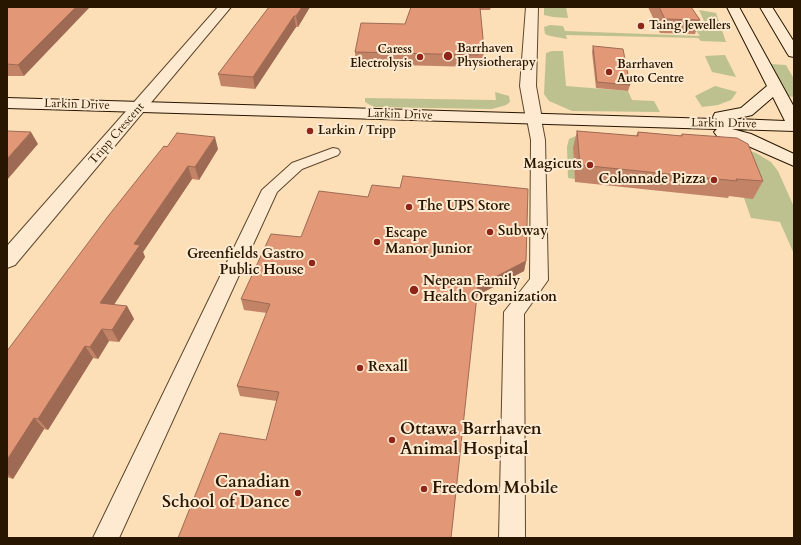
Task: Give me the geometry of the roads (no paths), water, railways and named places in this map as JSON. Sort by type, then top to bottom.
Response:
[{"type":"street","name":"Tripp Crescent","points":[[7,260],[140,108],[225,7]]},
{"type":"street","points":[[532,7],[528,86],[534,119]]},
{"type":"street","points":[[733,7],[794,122]]},
{"type":"street","points":[[766,7],[794,53]]},
{"type":"street","points":[[684,123],[746,112],[775,87]]},
{"type":"street","name":"Larkin Drive","points":[[7,103],[794,126]]},
{"type":"street","points":[[684,123],[745,138],[794,161]]},
{"type":"lane","points":[[512,538],[514,312],[539,280],[538,140],[534,119]]},
{"type":"lane","points":[[106,538],[270,190],[297,166],[333,152]]},
{"type":"place","name":"Taing Jewellers","points":[[641,26]]},
{"type":"place","name":"Barrhaven Physiotherapy","points":[[448,56]]},
{"type":"place","name":"Caress Electrolysis","points":[[420,57]]},
{"type":"place","name":"Barrhaven Auto Centre","points":[[609,72]]},
{"type":"place","name":"Larkin / Tripp","points":[[310,131]]},
{"type":"place","name":"Magicuts","points":[[590,165]]},
{"type":"place","name":"Colonnade Pizza","points":[[714,180]]},
{"type":"place","name":"The UPS Store","points":[[409,207]]},
{"type":"place","name":"Subway","points":[[490,232]]},
{"type":"place","name":"Escape Manor Junior","points":[[377,242]]},
{"type":"place","name":"Greenfields Gastro Public House","points":[[312,263]]},
{"type":"place","name":"Nepean Family Health Organization","points":[[414,290]]},
{"type":"place","name":"Rexall","points":[[360,368]]},
{"type":"place","name":"Ottawa Barrhaven Animal Hospital","points":[[392,440]]},
{"type":"place","name":"Freedom Mobile","points":[[424,489]]},
{"type":"place","name":"Canadian School of Dance","points":[[298,493]]}]
